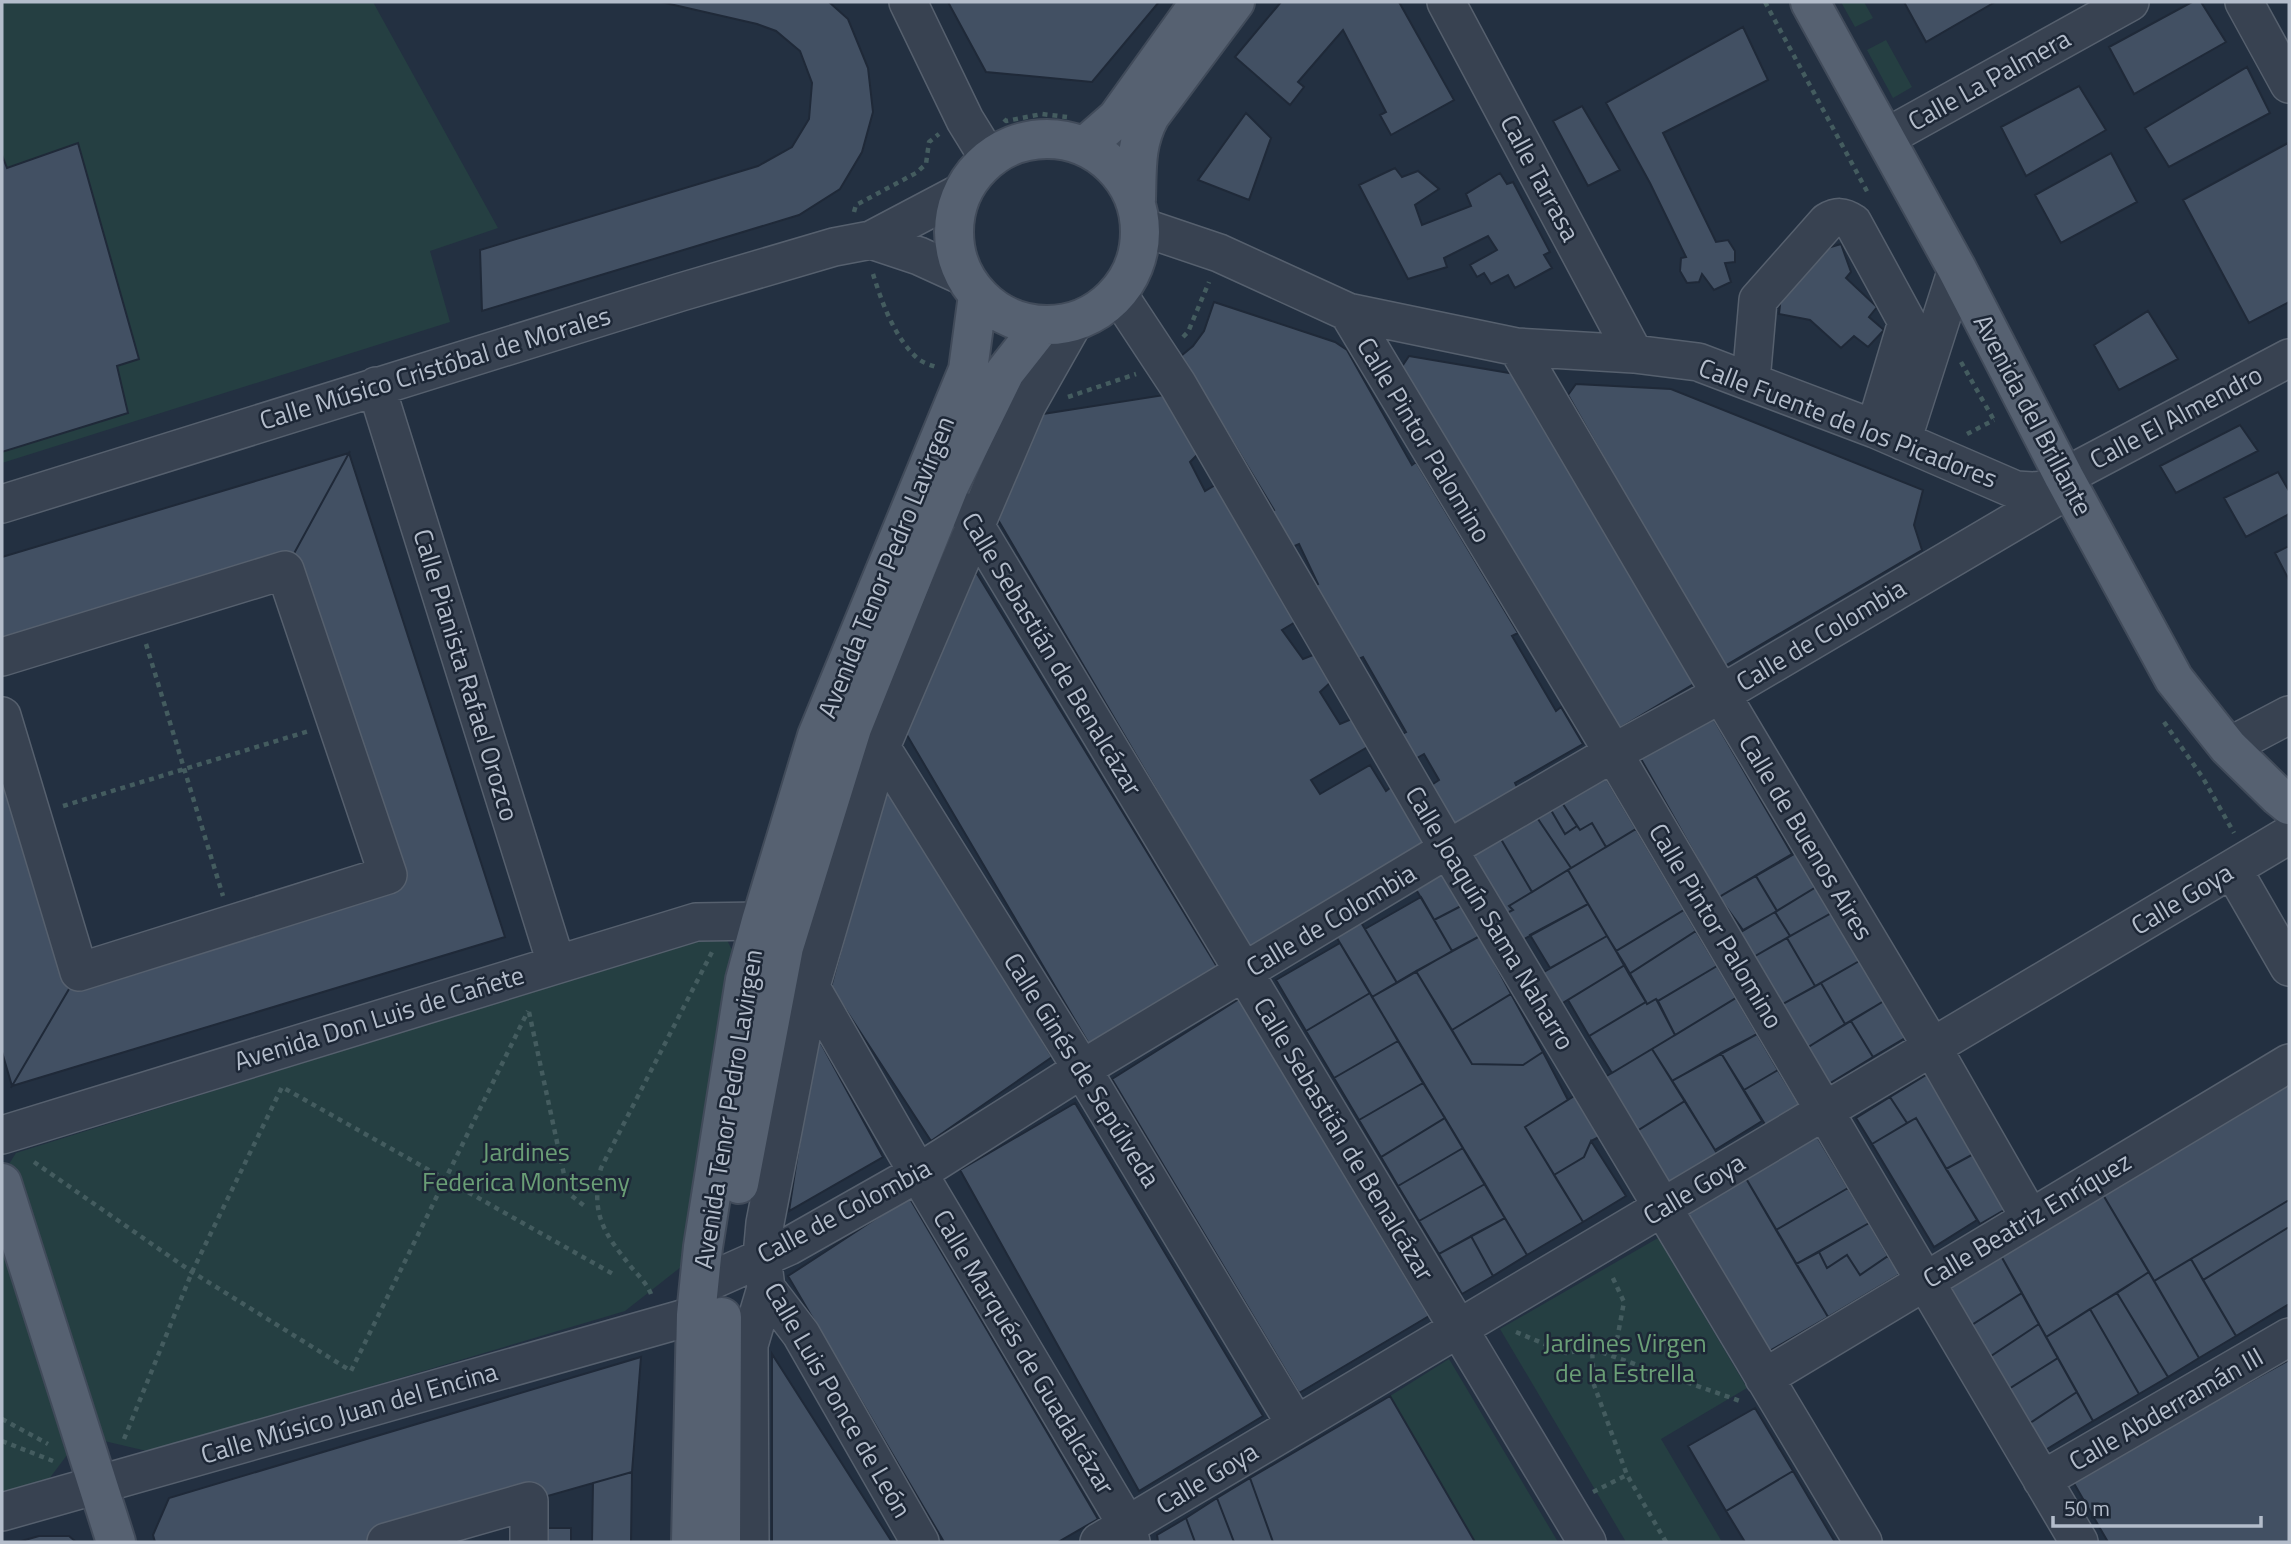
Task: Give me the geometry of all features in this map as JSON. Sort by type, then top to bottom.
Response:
[{"type":"main road","points":[[1200,2],[1123,110],[1060,139],[1035,139],[1010,146],[989,159],[974,174],[962,192],[953,234],[956,256],[971,286],[996,311],[1018,321],[1058,323],[1098,311],[1118,294],[1132,274],[1139,251],[1138,144],[1141,132],[1235,2]]},
{"type":"main road","name":"Avenida del Brillante","points":[[1810,2],[1957,269],[2067,482],[2174,679],[2228,747],[2289,804]]},
{"type":"main road","points":[[1077,132],[1122,175],[1139,213]]},
{"type":"main road","name":"Avenida Tenor Pedro Lavirgen","points":[[772,934],[817,736],[968,370],[971,286]]},
{"type":"main road","name":"Avenida Tenor Pedro Lavirgen","points":[[691,1542],[707,1291],[703,1247],[745,980],[772,934],[866,738],[950,484],[1005,372],[1058,323]]},
{"type":"main road","points":[[2,1183],[116,1542]]},
{"type":"main road","name":"Avenida Tenor Pedro Lavirgen","points":[[707,1291],[722,1294],[721,1542]]},
{"type":"street","points":[[882,2],[936,62]]},
{"type":"street","points":[[908,2],[971,130],[989,159]]},
{"type":"street","name":"Calle Tarrasa","points":[[1446,2],[1634,354]]},
{"type":"street","name":"Calle La Palmera","points":[[1885,138],[2130,2]]},
{"type":"street","points":[[2244,2],[2289,84]]},
{"type":"street","name":"Calle Músico Cristóbal de Morales","points":[[2,504],[376,386],[834,247],[862,228],[962,192]]},
{"type":"street","name":"Calle Fuente de los Picadores","points":[[1139,213],[1348,313],[1517,348],[1634,354],[1698,362],[1889,435],[2016,490],[2034,491],[2067,482]]},
{"type":"street","points":[[1751,381],[1758,300],[1827,222],[1835,218],[1846,218],[1853,223],[1907,322],[1889,435]]},
{"type":"street","name":"Calle Músico Cristóbal de Morales","points":[[862,228],[971,286]]},
{"type":"street","points":[[1889,435],[1957,269]]},
{"type":"street","name":"Calle Joaquín Sama Naharro","points":[[1118,294],[1178,385],[1448,849],[1663,1207],[1756,1389],[1863,1542]]},
{"type":"street","name":"Calle Pintor Palomino","points":[[1348,313],[1613,752],[2079,1542]]},
{"type":"street","name":"Avenida Tenor Pedro Lavirgen","points":[[750,1542],[749,1345],[764,1272],[765,1223],[811,986],[866,738],[976,527],[1058,323]]},
{"type":"street","name":"Calle de Buenos Aires","points":[[1517,348],[1932,1048],[2030,1219]]},
{"type":"street","name":"Calle El Almendro","points":[[2067,482],[2289,358]]},
{"type":"street","name":"Calle Pianista Rafael Orozco","points":[[376,386],[556,963]]},
{"type":"street","name":"Calle de Colombia","points":[[707,1291],[764,1272],[789,1246],[918,1173],[1082,1069],[1448,849],[1613,752],[1721,695],[2067,482]]},
{"type":"street","name":"Calle Sebastián de Benalcázar","points":[[950,484],[1587,1542]]},
{"type":"street","points":[[2,657],[285,570],[388,875],[79,972],[2,716]]},
{"type":"street","points":[[2228,747],[2289,715]]},
{"type":"street","name":"Calle Ginés de Sepúlveda","points":[[866,738],[1082,1069],[1296,1425]]},
{"type":"street","name":"Calle Goya","points":[[1119,1537],[1296,1425],[2289,835]]},
{"type":"street","points":[[2240,882],[2289,967]]},
{"type":"street","name":"Avenida Don Luis de Cañete","points":[[2,1135],[696,922],[772,934]]},
{"type":"street","name":"Calle Marqués de Guadalcázar","points":[[772,934],[811,986],[918,1173],[1119,1537]]},
{"type":"street","name":"Calle Beatriz Enríquez","points":[[1756,1389],[1925,1281],[2289,1063]]},
{"type":"street","name":"Calle Luis Ponce de León","points":[[764,1272],[920,1542]]},
{"type":"street","name":"Calle Músico Juan del Encina","points":[[2,1512],[99,1484],[707,1291]]},
{"type":"street","name":"Calle Abderramán III","points":[[2042,1480],[2289,1337]]},
{"type":"street","points":[[386,1542],[529,1501],[529,1542]]},
{"type":"path","points":[[1002,116],[1006,121],[1042,114],[1077,132]]},
{"type":"path","points":[[862,228],[856,205],[916,173],[926,164],[929,142],[938,134]]},
{"type":"path","points":[[1181,340],[1188,332],[1211,277]]},
{"type":"path","points":[[1058,401],[1141,372]]},
{"type":"path","points":[[137,615],[232,924]]},
{"type":"path","points":[[32,816],[336,722]]},
{"type":"path","points":[[34,1162],[192,1272],[351,1371],[528,1011],[568,1193],[587,1208]]},
{"type":"path","points":[[124,1439],[192,1272],[282,1087],[613,1274]]},
{"type":"path","points":[[1510,1329],[1534,1342],[1566,1353],[1616,1345],[1624,1302],[1609,1271]]},
{"type":"path","points":[[1592,1349],[1742,1402],[1756,1389]]},
{"type":"path","points":[[1592,1349],[1594,1385],[1627,1475],[1666,1542]]},
{"type":"path","points":[[2,1419],[48,1444]]},
{"type":"path","points":[[2,1441],[53,1461]]},
{"type":"path","points":[[1583,1497],[1627,1475]]},
{"type":"green space","points":[[2,2],[373,2],[498,228],[430,251],[450,322],[2,463]]},
{"type":"green space","points":[[1841,2],[1864,2],[1873,18],[1855,27]]},
{"type":"green space","points":[[1886,40],[1912,87],[1893,98],[1867,50]]},
{"type":"green space","name":"Jardines Federica Montseny","points":[[726,938],[737,960],[686,1263],[625,1311],[151,1452],[100,1440],[9,1164],[16,1153],[684,943]]},
{"type":"green space","points":[[2,1221],[73,1447],[46,1483],[2,1496]]},
{"type":"green space","name":"Jardines Virgen de la Estrella","points":[[1658,1238],[1747,1388],[1661,1439],[1722,1542],[1626,1542],[1500,1329]]},
{"type":"green space","name":"Jardines Virgen de la Estrella","points":[[1449,1359],[1558,1542],[1475,1542],[1390,1396]]},
{"type":"building","points":[[661,2],[829,2],[848,19],[868,68],[873,112],[862,152],[840,189],[799,215],[482,311],[480,250],[758,166],[792,147],[809,119],[812,83],[800,51],[776,31],[757,24]]},
{"type":"building","points":[[948,2],[1159,2],[1092,82],[986,72]]},
{"type":"building","points":[[1281,2],[1399,2],[1454,100],[1391,135],[1380,115],[1386,112],[1343,30],[1298,82],[1304,87],[1290,105],[1235,57]]},
{"type":"building","points":[[1904,2],[1995,2],[1926,42]]},
{"type":"building","points":[[2192,2],[2201,2],[2226,42],[2134,94],[2109,47]]},
{"type":"building","points":[[1743,27],[1768,80],[1663,133],[1716,242],[1728,240],[1735,251],[1735,262],[1725,263],[1731,282],[1714,290],[1702,274],[1699,282],[1687,283],[1680,271],[1681,258],[1686,257],[1650,183],[1606,103]]},
{"type":"building","points":[[2247,67],[2270,113],[2169,167],[2145,128]]},
{"type":"building","points":[[2079,86],[2106,130],[2026,176],[2001,127]]},
{"type":"building","points":[[1582,106],[1620,170],[1588,186],[1553,121]]},
{"type":"building","points":[[1246,113],[1271,138],[1249,200],[1198,180]]},
{"type":"building","points":[[78,143],[139,359],[117,366],[128,413],[2,452],[2,155],[7,168]]},
{"type":"building","points":[[2288,143],[2289,302],[2249,323],[2183,200]]},
{"type":"building","points":[[2111,153],[2137,202],[2061,243],[2035,195]]},
{"type":"building","points":[[1395,168],[1402,177],[1418,171],[1439,189],[1415,205],[1422,225],[1471,206],[1466,194],[1500,173],[1507,184],[1513,182],[1550,252],[1544,255],[1552,268],[1515,288],[1508,275],[1491,284],[1484,273],[1477,277],[1470,265],[1497,250],[1488,236],[1444,258],[1447,267],[1408,279],[1359,185]]},
{"type":"building","points":[[1841,244],[1851,272],[1846,278],[1877,307],[1869,317],[1884,330],[1868,347],[1854,336],[1841,348],[1810,320],[1779,314],[1781,296],[1824,249]]},
{"type":"building","points":[[1214,302],[1335,342],[1347,350],[1412,465],[1416,462],[1518,633],[1512,636],[1556,711],[1561,707],[1583,744],[1515,783],[1518,789],[1452,829],[1427,788],[1439,780],[1424,754],[1410,762],[1396,737],[1406,732],[1363,657],[1352,662],[1308,589],[1318,584],[1299,544],[1290,548],[1270,512],[1274,510],[1181,356],[1204,331]]},
{"type":"building","points":[[2148,311],[2178,359],[2119,390],[2094,345]]},
{"type":"building","points":[[1409,356],[1515,374],[1697,682],[1618,729],[1399,371]]},
{"type":"building","points":[[1576,384],[1671,389],[1923,490],[1914,525],[1922,550],[1723,667],[1568,395]]},
{"type":"building","points":[[1164,395],[1199,453],[1190,462],[1205,491],[1217,484],[1297,621],[1282,630],[1303,659],[1318,653],[1332,681],[1320,692],[1340,724],[1354,718],[1371,745],[1311,780],[1320,794],[1370,765],[1386,791],[1395,784],[1429,844],[1249,948],[997,518],[1043,414]]},
{"type":"building","points":[[2240,425],[2258,451],[2176,493],[2160,466]]},
{"type":"building","points":[[349,453],[285,570],[2,657],[2,557]]},
{"type":"building","points":[[349,453],[505,937],[12,1086],[79,972],[388,875],[285,570]]},
{"type":"building","points":[[2278,472],[2289,491],[2289,514],[2246,537],[2224,498]]},
{"type":"building","points":[[2289,546],[2289,580],[2275,553]]},
{"type":"building","points":[[976,572],[1219,970],[1089,1044],[904,730]]},
{"type":"building","points":[[2,716],[79,972],[12,1086],[2,1052]]},
{"type":"building","points":[[1712,716],[1792,854],[1719,897],[1641,759]]},
{"type":"building","points":[[1603,773],[1636,829],[1606,847],[1592,823],[1580,830],[1559,798]]},
{"type":"building","points":[[883,794],[896,794],[1052,1057],[931,1141],[831,987]]},
{"type":"building","points":[[1559,798],[1577,826],[1565,834],[1548,805]]},
{"type":"building","points":[[1548,805],[1565,834],[1577,826],[1580,830],[1592,823],[1606,847],[1571,868],[1534,813]]},
{"type":"building","points":[[1534,813],[1571,868],[1532,892],[1498,834]]},
{"type":"building","points":[[1636,829],[1684,910],[1616,951],[1568,870]]},
{"type":"building","points":[[1498,834],[1532,892],[1509,906],[1513,910],[1501,916],[1463,853]]},
{"type":"building","points":[[1796,853],[1816,887],[1777,911],[1756,876]]},
{"type":"building","points":[[1445,868],[1463,905],[1434,920],[1414,886]]},
{"type":"building","points":[[1568,870],[1588,904],[1517,943],[1501,916],[1513,910],[1509,906]]},
{"type":"building","points":[[1756,876],[1777,911],[1743,930],[1719,897]]},
{"type":"building","points":[[1818,886],[1833,912],[1790,936],[1775,912]]},
{"type":"building","points":[[1421,897],[1452,951],[1397,983],[1365,929]]},
{"type":"building","points":[[1588,904],[1607,936],[1550,968],[1530,935]]},
{"type":"building","points":[[1463,905],[1480,936],[1452,951],[1434,920]]},
{"type":"building","points":[[1684,910],[1696,931],[1629,974],[1616,951]]},
{"type":"building","points":[[1775,912],[1790,936],[1750,959],[1736,935]]},
{"type":"building","points":[[1833,912],[1861,960],[1815,986],[1787,938]]},
{"type":"building","points":[[1359,919],[1397,983],[1372,997],[1334,933]]},
{"type":"building","points":[[1696,931],[1717,966],[1658,1001],[1656,999],[1647,1004],[1629,974]]},
{"type":"building","points":[[1480,936],[1511,994],[1452,1030],[1416,971]]},
{"type":"building","points":[[1607,936],[1625,965],[1556,1007],[1537,976]]},
{"type":"building","points":[[1787,938],[1815,986],[1779,1006],[1750,959]]},
{"type":"building","points":[[1340,943],[1370,993],[1306,1031],[1276,980]]},
{"type":"building","points":[[1861,960],[1884,1001],[1845,1024],[1821,983]]},
{"type":"building","points":[[1625,965],[1646,1002],[1589,1036],[1568,1000]]},
{"type":"building","points":[[1717,966],[1736,998],[1675,1035],[1658,1001]]},
{"type":"building","points":[[1416,971],[1472,1064],[1523,1065],[1543,1052],[1568,1100],[1525,1127],[1583,1222],[1527,1255],[1372,997]]},
{"type":"building","points":[[1821,983],[1845,1024],[1805,1049],[1779,1006]]},
{"type":"building","points":[[1370,993],[1398,1041],[1334,1078],[1306,1031]]},
{"type":"building","points":[[1511,994],[1543,1052],[1523,1065],[1472,1064],[1452,1030]]},
{"type":"building","points":[[1736,998],[1757,1034],[1672,1081],[1652,1049]]},
{"type":"building","points":[[1239,999],[1429,1316],[1299,1393],[1112,1079]]},
{"type":"building","points":[[1656,999],[1675,1035],[1612,1073],[1589,1036],[1646,1002],[1647,1004]]},
{"type":"building","points":[[1884,1001],[1905,1038],[1873,1057],[1851,1021]]},
{"type":"building","points":[[1851,1021],[1873,1057],[1827,1085],[1805,1049]]},
{"type":"building","points":[[816,1034],[883,1157],[789,1211]]},
{"type":"building","points":[[1757,1034],[1778,1070],[1744,1090],[1721,1053]]},
{"type":"building","points":[[1398,1041],[1423,1083],[1359,1120],[1334,1078]]},
{"type":"building","points":[[1652,1049],[1685,1101],[1632,1134],[1600,1080]]},
{"type":"building","points":[[1721,1053],[1762,1121],[1715,1150],[1672,1081]]},
{"type":"building","points":[[1778,1070],[1800,1106],[1766,1126],[1744,1090]]},
{"type":"building","points":[[1931,1072],[1979,1151],[1946,1169],[1916,1118],[1907,1123],[1890,1097]]},
{"type":"building","points":[[2289,1080],[2289,1200],[2154,1281],[2102,1193]]},
{"type":"building","points":[[1423,1083],[1445,1118],[1381,1157],[1359,1120]]},
{"type":"building","points":[[1579,1093],[1603,1135],[1591,1141],[1584,1157],[1554,1175],[1525,1127]]},
{"type":"building","points":[[1890,1097],[1907,1123],[1872,1144],[1856,1118]]},
{"type":"building","points":[[1685,1101],[1718,1155],[1664,1188],[1632,1134]]},
{"type":"building","points":[[1075,1103],[1263,1416],[1139,1491],[960,1170]]},
{"type":"building","points":[[1445,1118],[1463,1148],[1398,1186],[1381,1157]]},
{"type":"building","points":[[1916,1118],[1977,1220],[1934,1247],[1872,1144]]},
{"type":"building","points":[[1815,1133],[1848,1188],[1776,1230],[1744,1175]]},
{"type":"building","points":[[1591,1141],[1626,1196],[1583,1222],[1554,1175],[1584,1157]]},
{"type":"building","points":[[1463,1148],[1485,1184],[1419,1221],[1398,1186]]},
{"type":"building","points":[[1979,1151],[2011,1206],[1980,1224],[1946,1169]]},
{"type":"building","points":[[1744,1175],[1828,1317],[1766,1353],[1682,1212]]},
{"type":"building","points":[[1485,1184],[1505,1218],[1439,1254],[1419,1221]]},
{"type":"building","points":[[1848,1188],[1869,1223],[1796,1264],[1776,1230]]},
{"type":"building","points":[[2102,1193],[2149,1272],[2046,1337],[2000,1254]]},
{"type":"building","points":[[909,1197],[1098,1519],[1058,1542],[944,1542],[788,1276]]},
{"type":"building","points":[[2289,1200],[2289,1227],[2203,1280],[2191,1259]]},
{"type":"building","points":[[1505,1218],[1527,1255],[1493,1276],[1471,1236]]},
{"type":"building","points":[[1869,1223],[1888,1256],[1860,1275],[1847,1255],[1827,1268],[1819,1252]]},
{"type":"building","points":[[2289,1227],[2289,1304],[2236,1336],[2203,1280]]},
{"type":"building","points":[[1471,1236],[1493,1276],[1462,1294],[1439,1254]]},
{"type":"building","points":[[1819,1252],[1827,1268],[1847,1255],[1860,1275],[1888,1256],[1900,1274],[1828,1317],[1796,1264]]},
{"type":"building","points":[[2000,1254],[2022,1293],[1970,1326],[1946,1287]]},
{"type":"building","points":[[2191,1259],[2236,1336],[2199,1358],[2154,1281]]},
{"type":"building","points":[[2149,1272],[2199,1358],[2168,1377],[2117,1293]]},
{"type":"building","points":[[2022,1293],[2039,1324],[1988,1358],[1970,1326]]},
{"type":"building","points":[[2117,1293],[2168,1377],[2139,1394],[2090,1309]]},
{"type":"building","points":[[2090,1309],[2139,1394],[2093,1421],[2046,1337]]},
{"type":"building","points":[[2039,1324],[2058,1358],[2007,1390],[1988,1358]]},
{"type":"building","points":[[772,1354],[892,1542],[772,1542]]},
{"type":"building","points":[[641,1357],[632,1472],[386,1542],[155,1542],[153,1535],[169,1498]]},
{"type":"building","points":[[2058,1358],[2077,1392],[2027,1425],[2007,1390]]},
{"type":"building","points":[[2289,1360],[2289,1542],[2108,1542],[2072,1480]]},
{"type":"building","points":[[2077,1392],[2093,1421],[2042,1452],[2027,1425]]},
{"type":"building","points":[[1390,1396],[1475,1542],[1273,1542],[1250,1478]]},
{"type":"building","points":[[1755,1408],[1793,1471],[1726,1511],[1688,1446]]},
{"type":"building","points":[[1793,1471],[1835,1542],[1745,1542],[1726,1511]]},
{"type":"building","points":[[632,1472],[631,1542],[592,1542],[593,1483]]},
{"type":"building","points":[[1250,1478],[1273,1542],[1234,1542],[1217,1498]]},
{"type":"building","points":[[1217,1498],[1234,1542],[1195,1542],[1186,1518]]},
{"type":"building","points":[[1186,1518],[1195,1542],[1158,1542],[1157,1535]]},
{"type":"building","points":[[529,1528],[571,1528],[571,1542],[529,1542]]},
{"type":"building","points":[[39,1536],[69,1536],[76,1542],[18,1542]]}]
